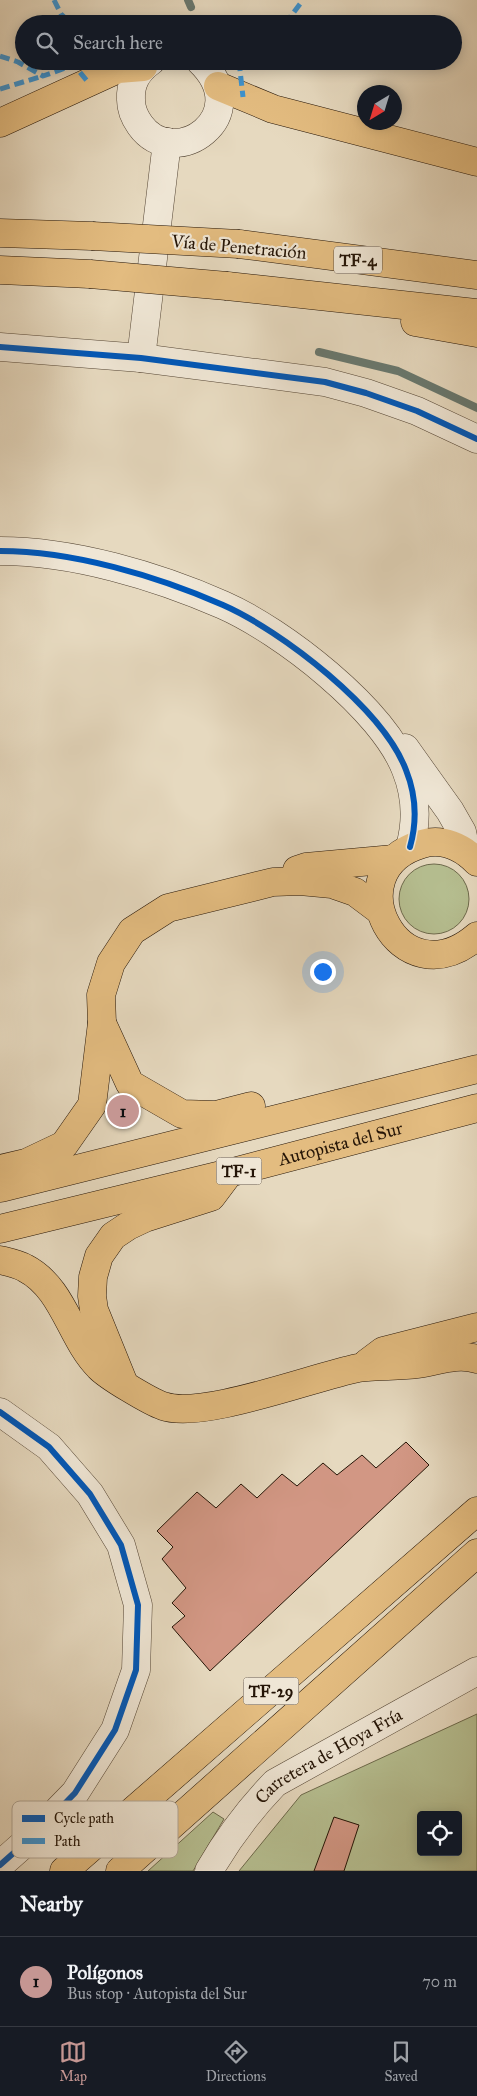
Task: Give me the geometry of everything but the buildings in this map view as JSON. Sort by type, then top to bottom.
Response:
[{"type":"main road","points":[[0,123],[116,70]]},
{"type":"main road","points":[[218,86],[273,109],[477,162]]},
{"type":"main road","name":"Vía de Penetración","points":[[0,233],[239,244],[477,274]]},
{"type":"main road","name":"TF-4","points":[[0,270],[90,274],[227,286],[374,300],[477,313]]},
{"type":"main road","points":[[374,300],[422,325],[477,333]]},
{"type":"main road","points":[[0,1169],[26,1163],[64,1145],[92,1105],[102,1023],[101,995],[111,963],[132,931],[168,908],[273,882],[306,867],[402,853],[429,842],[448,843],[472,856]]},
{"type":"main road","points":[[402,853],[383,875],[378,892],[379,910],[386,927],[397,941],[412,950],[429,955],[447,954],[473,944]]},
{"type":"main road","points":[[273,882],[300,881],[332,884],[355,892],[379,910]]},
{"type":"main road","points":[[102,1023],[130,1084],[182,1114],[216,1115],[323,1088],[356,1100]]},
{"type":"main road","name":"TF-1","points":[[0,1188],[356,1100],[477,1068]]},
{"type":"main road","name":"Autopista del Sur","points":[[0,1229],[229,1173],[477,1108]]},
{"type":"main road","points":[[124,1384],[94,1310],[92,1296],[93,1277],[99,1256],[113,1236],[145,1218],[211,1197],[229,1173]]},
{"type":"main road","points":[[0,1260],[26,1268],[43,1282],[54,1295],[84,1347],[99,1368],[164,1407],[202,1409],[360,1368],[393,1367],[434,1362],[452,1356],[477,1359]]},
{"type":"main road","points":[[360,1368],[383,1351],[477,1326]]},
{"type":"main road","points":[[434,1362],[477,1373]]},
{"type":"main road","name":"TF-29","points":[[144,1801],[477,1511]]},
{"type":"main road","name":"TF-29","points":[[178,1819],[477,1553]]},
{"type":"main road","name":"TF-29","points":[[64,1871],[79,1858]]},
{"type":"main road","name":"TF-29","points":[[120,1871],[135,1858]]},
{"type":"street","points":[[141,70],[134,78],[130,92],[135,118],[143,130],[154,138],[167,142],[182,143],[197,138],[209,128],[217,116],[220,101],[218,86],[209,70]]},
{"type":"street","points":[[141,358],[167,142]]},
{"type":"street","points":[[0,347],[141,358],[325,382],[366,393],[417,411],[477,439]]},
{"type":"street","points":[[0,551],[17,551],[81,560],[182,589],[225,606],[260,625],[332,678],[383,730],[411,753],[462,832],[472,856]]},
{"type":"street","points":[[383,730],[406,769],[414,797],[416,827],[402,853]]},
{"type":"street","points":[[0,1412],[49,1447],[90,1494],[121,1545],[138,1605],[136,1670],[115,1730],[75,1793],[67,1801]]},
{"type":"street","name":"Carretera de Hoya Fría","points":[[209,1871],[225,1844],[250,1810],[275,1783],[477,1671]]},
{"type":"street","points":[[0,1864],[12,1854]]},
{"type":"green space","points":[[427,864],[441,864],[454,870],[463,879],[469,892],[467,912],[459,924],[441,934],[427,934],[414,928],[405,919],[399,906],[399,892],[405,879],[414,870]]},
{"type":"green space","points":[[477,1714],[477,1871],[239,1871],[301,1795]]},
{"type":"green space","points":[[213,1812],[224,1819],[193,1871],[148,1871],[162,1858],[178,1858],[178,1844]]},
{"type":"waterway","points":[[188,0],[191,7]]},
{"type":"waterway","points":[[319,352],[398,371],[477,408]]},
{"type":"marked path","points":[[54,0],[62,15]]},
{"type":"marked path","points":[[292,15],[303,0]]},
{"type":"marked path","points":[[0,56],[15,61]]},
{"type":"marked path","points":[[32,70],[43,76],[60,70]]},
{"type":"marked path","points":[[78,70],[88,82]]},
{"type":"marked path","points":[[240,70],[243,97]]},
{"type":"marked path","points":[[0,89],[43,76]]},
{"type":"cycle path","points":[[0,347],[141,358],[325,382],[366,393],[417,411],[477,439]]},
{"type":"cycle path","points":[[0,551],[28,552],[85,560],[171,584],[247,617],[301,653],[354,698],[376,722],[394,746],[406,770],[414,799],[414,828],[410,847]]},
{"type":"cycle path","points":[[0,1412],[49,1447],[90,1494],[121,1545],[138,1605],[136,1670],[115,1730],[75,1793],[67,1801]]},
{"type":"cycle path","points":[[0,1865],[12,1854]]},
{"type":"place","name":"Polígonos","points":[[123,1111]]}]
